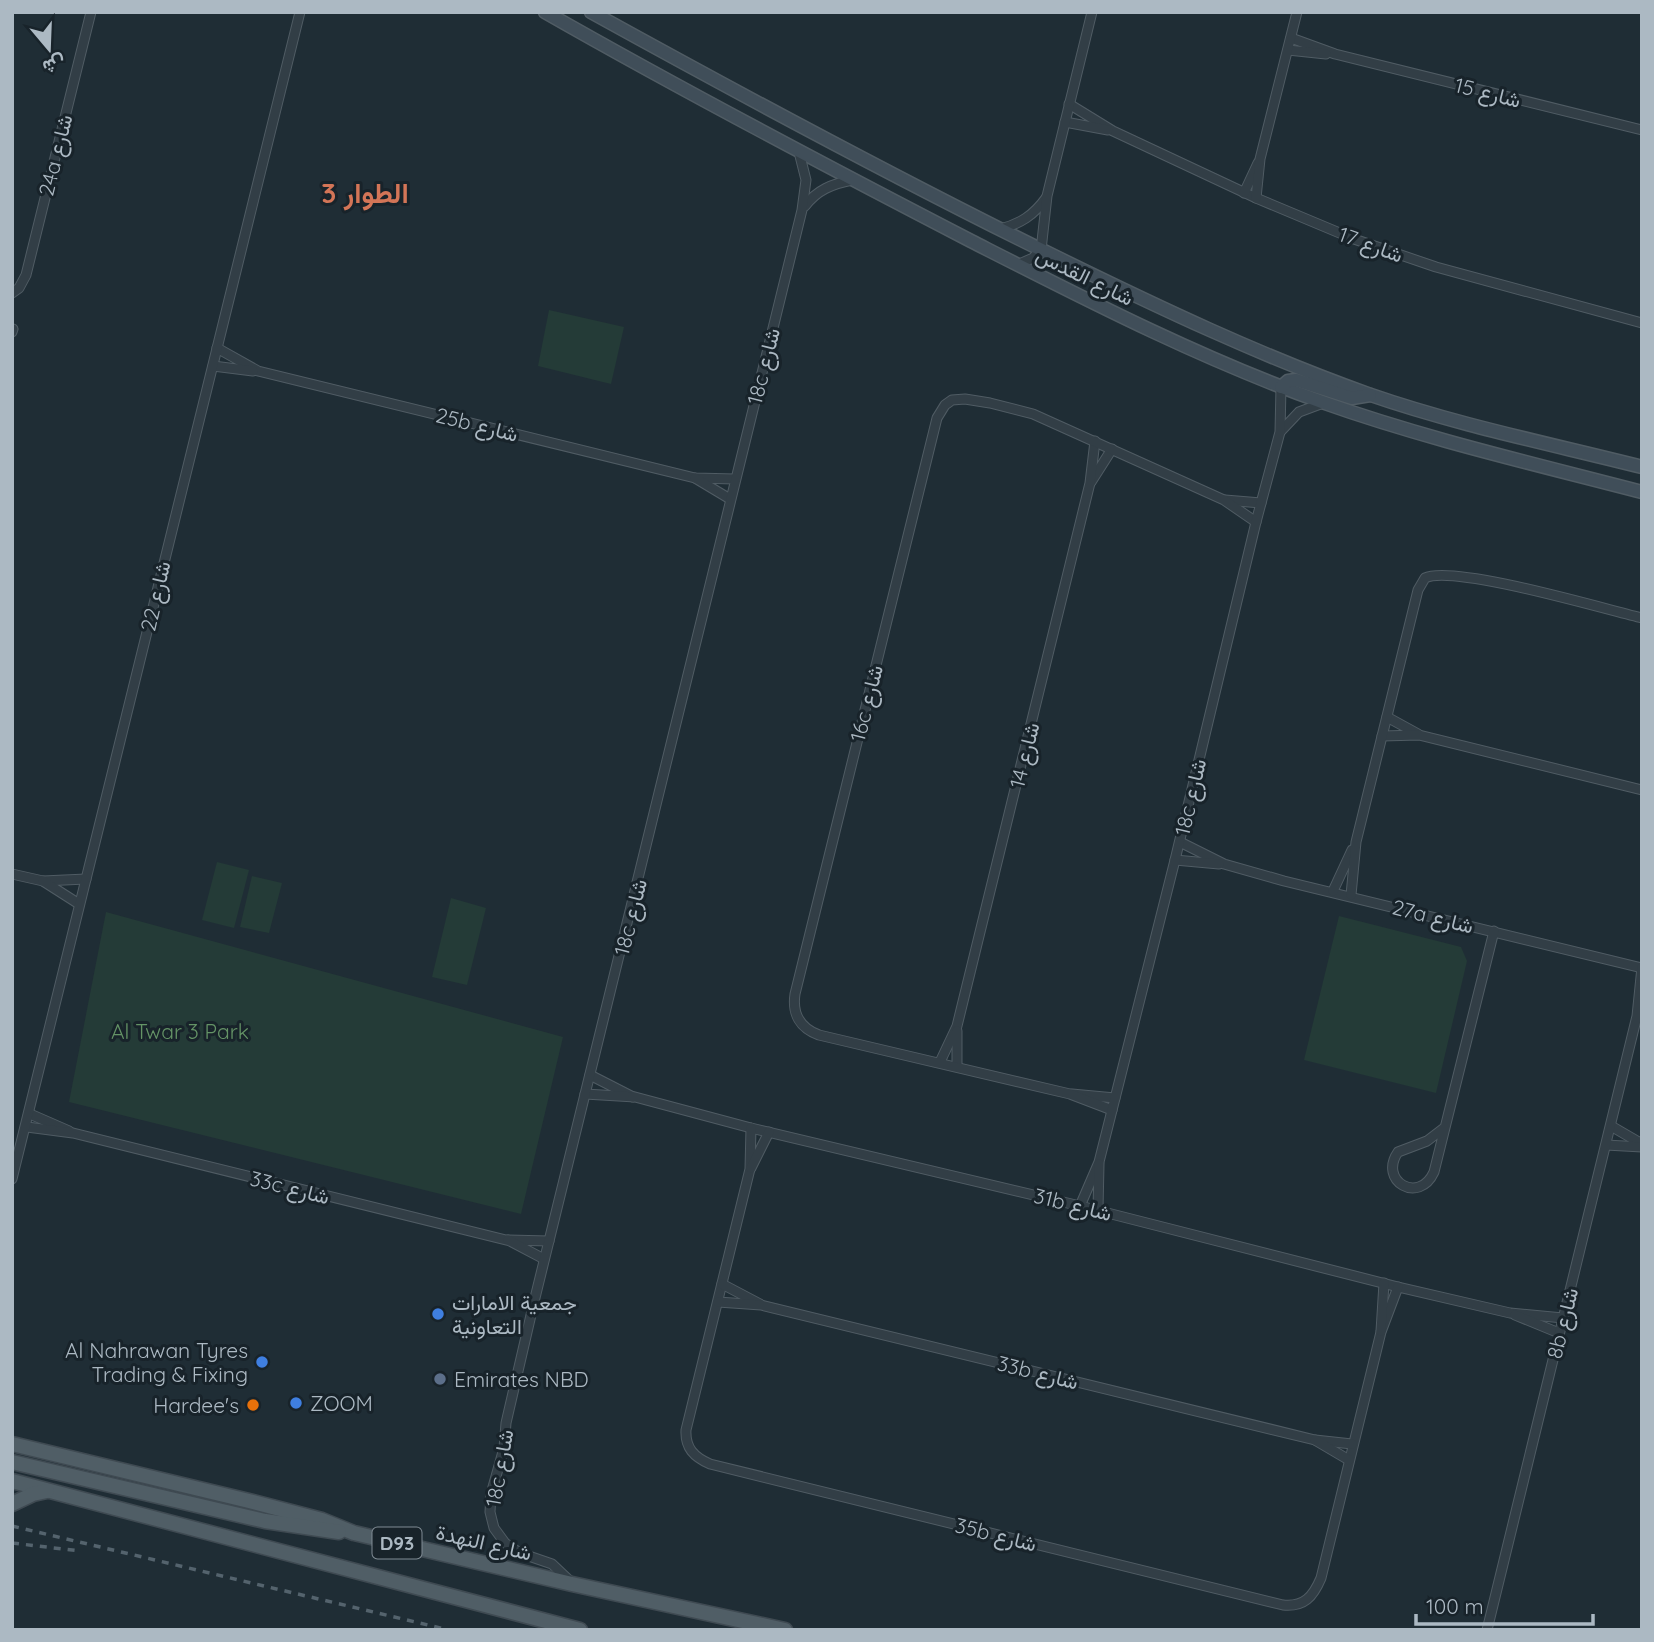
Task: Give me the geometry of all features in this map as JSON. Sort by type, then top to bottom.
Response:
[{"type":"main road","name":"شارع القدس","points":[[545,12],[799,152],[1017,265],[1142,326],[1281,387],[1400,428],[1642,492]]},
{"type":"main road","name":"شارع القدس","points":[[592,12],[818,137],[1152,304],[1294,365],[1370,394],[1483,427],[1642,467]]},
{"type":"main road","points":[[1281,387],[1287,381],[1296,380],[1352,398],[1370,394]]},
{"type":"main road","name":"شارع النهدة","points":[[12,1444],[249,1501],[322,1520],[354,1533],[785,1630]]},
{"type":"main road","points":[[12,1462],[265,1521],[354,1533]]},
{"type":"main road","name":"D93","points":[[12,1480],[580,1630]]},
{"type":"main road","points":[[12,1504],[33,1494],[51,1490]]},
{"type":"street","name":"24a شارع","points":[[13,293],[24,282],[26,275],[91,12]]},
{"type":"street","name":"شارع 22","points":[[12,1179],[27,1127],[171,528],[300,12]]},
{"type":"street","points":[[1017,265],[1033,258],[1041,250],[1047,196],[1091,12]]},
{"type":"street","points":[[1256,198],[1261,159],[1297,12]]},
{"type":"street","name":"شارع 15","points":[[1291,38],[1335,54],[1642,130]]},
{"type":"street","name":"شارع 15","points":[[1288,50],[1335,54]]},
{"type":"street","name":"شارع 17","points":[[1069,104],[1113,131],[1244,193],[1354,239],[1420,262],[1642,323]]},
{"type":"street","name":"شارع 17","points":[[1065,122],[1113,131]]},
{"type":"street","name":"18c شارع","points":[[572,1584],[552,1564],[512,1549],[494,1528],[490,1504],[544,1259],[802,210],[806,180],[799,152]]},
{"type":"street","points":[[1244,193],[1261,159]]},
{"type":"street","points":[[802,210],[811,198],[823,189],[852,180]]},
{"type":"street","points":[[1000,229],[1021,222],[1031,215],[1047,196]]},
{"type":"street","name":"25b شارع","points":[[217,348],[258,371]]},
{"type":"street","name":"25b شارع","points":[[213,366],[258,371],[695,478],[735,479]]},
{"type":"street","name":"18c شارع","points":[[1080,1206],[1099,1162],[1180,842],[1280,432],[1281,387]]},
{"type":"street","name":"16c شارع","points":[[940,1062],[819,1035],[804,1027],[795,1013],[795,994],[933,431],[939,411],[952,400],[977,400],[1054,422],[1095,442]]},
{"type":"street","points":[[1280,432],[1299,412],[1323,403]]},
{"type":"street","points":[[1095,442],[1224,500],[1256,522]]},
{"type":"street","name":"شارع 14","points":[[940,1062],[957,1026],[1090,483],[1095,442]]},
{"type":"street","name":"شارع 14","points":[[1090,483],[1112,449]]},
{"type":"street","name":"25b شارع","points":[[695,478],[730,499]]},
{"type":"street","points":[[1224,500],[1261,503]]},
{"type":"street","points":[[1351,895],[1356,842],[1420,583],[1431,575],[1438,574],[1472,577],[1642,618]]},
{"type":"street","points":[[1387,717],[1419,735]]},
{"type":"street","points":[[1382,736],[1419,735],[1642,790]]},
{"type":"street","name":"27a شارع","points":[[1180,842],[1224,864],[1284,881],[1642,967]]},
{"type":"street","points":[[1333,891],[1356,842]]},
{"type":"street","name":"27a شارع","points":[[1175,860],[1224,864]]},
{"type":"street","points":[[12,874],[43,881],[86,879]]},
{"type":"street","points":[[43,881],[79,904]]},
{"type":"street","points":[[1444,1128],[1432,1139],[1398,1152],[1392,1164],[1392,1171],[1398,1182],[1410,1188],[1423,1186],[1436,1166],[1494,931]]},
{"type":"street","name":"8b شارع","points":[[1487,1630],[1640,1012],[1642,967]]},
{"type":"street","name":"شارع 14","points":[[957,1026],[957,1066]]},
{"type":"street","points":[[940,1062],[1070,1094],[1112,1110]]},
{"type":"street","name":"31b شارع","points":[[590,1075],[635,1097],[751,1128],[1098,1210],[1398,1287],[1510,1313],[1563,1318]]},
{"type":"street","name":"31b شارع","points":[[585,1094],[635,1097]]},
{"type":"street","points":[[1070,1094],[1115,1098]]},
{"type":"street","name":"33c شارع","points":[[30,1114],[73,1133]]},
{"type":"street","points":[[1611,1126],[1642,1146]]},
{"type":"street","name":"33c شارع","points":[[27,1127],[73,1133],[506,1240],[549,1241]]},
{"type":"street","points":[[718,1302],[750,1169],[751,1128]]},
{"type":"street","points":[[750,1169],[769,1132]]},
{"type":"street","points":[[1606,1145],[1642,1146]]},
{"type":"street","name":"18c شارع","points":[[1098,1210],[1099,1162]]},
{"type":"street","name":"33c شارع","points":[[506,1240],[544,1259]]},
{"type":"street","points":[[1381,1332],[1384,1283]]},
{"type":"street","name":"33b شارع","points":[[722,1284],[761,1304]]},
{"type":"street","points":[[1349,1460],[1381,1332],[1398,1287]]},
{"type":"street","name":"33b شارع","points":[[718,1302],[761,1304],[1315,1440],[1352,1444]]},
{"type":"street","name":"35b شارع","points":[[718,1302],[685,1438],[692,1453],[710,1464],[1291,1606],[1303,1603],[1312,1596],[1321,1578],[1349,1460]]},
{"type":"street","name":"31b شارع","points":[[1510,1313],[1559,1333]]},
{"type":"street","name":"33b شارع","points":[[1315,1440],[1349,1460]]},
{"type":"green space","points":[[549,310],[624,327],[611,384],[538,366]]},
{"type":"green space","points":[[217,862],[249,870],[234,928],[202,920]]},
{"type":"green space","points":[[252,876],[282,883],[269,933],[240,927]]},
{"type":"green space","points":[[451,898],[486,908],[467,985],[432,977]]},
{"type":"green space","name":"Al Twar 3 Park","points":[[106,912],[563,1037],[521,1214],[69,1102]]},
{"type":"green space","points":[[1339,916],[1461,947],[1467,961],[1436,1093],[1304,1060]]},
{"type":"railway","points":[[12,1526],[449,1630]]},
{"type":"railway","points":[[12,1543],[80,1551]]},
{"type":"place","name":"جمعية الامارات التعاونية","points":[[438,1314]]},
{"type":"place","name":"Al Nahrawan Tyres Trading & Fixing","points":[[262,1362]]},
{"type":"place","name":"Emirates NBD","points":[[440,1379]]},
{"type":"place","name":"ZOOM","points":[[296,1403]]},
{"type":"place","name":"Hardee's","points":[[253,1405]]},
{"type":"district","name":"الطوار 3","points":[[365,192]]}]
